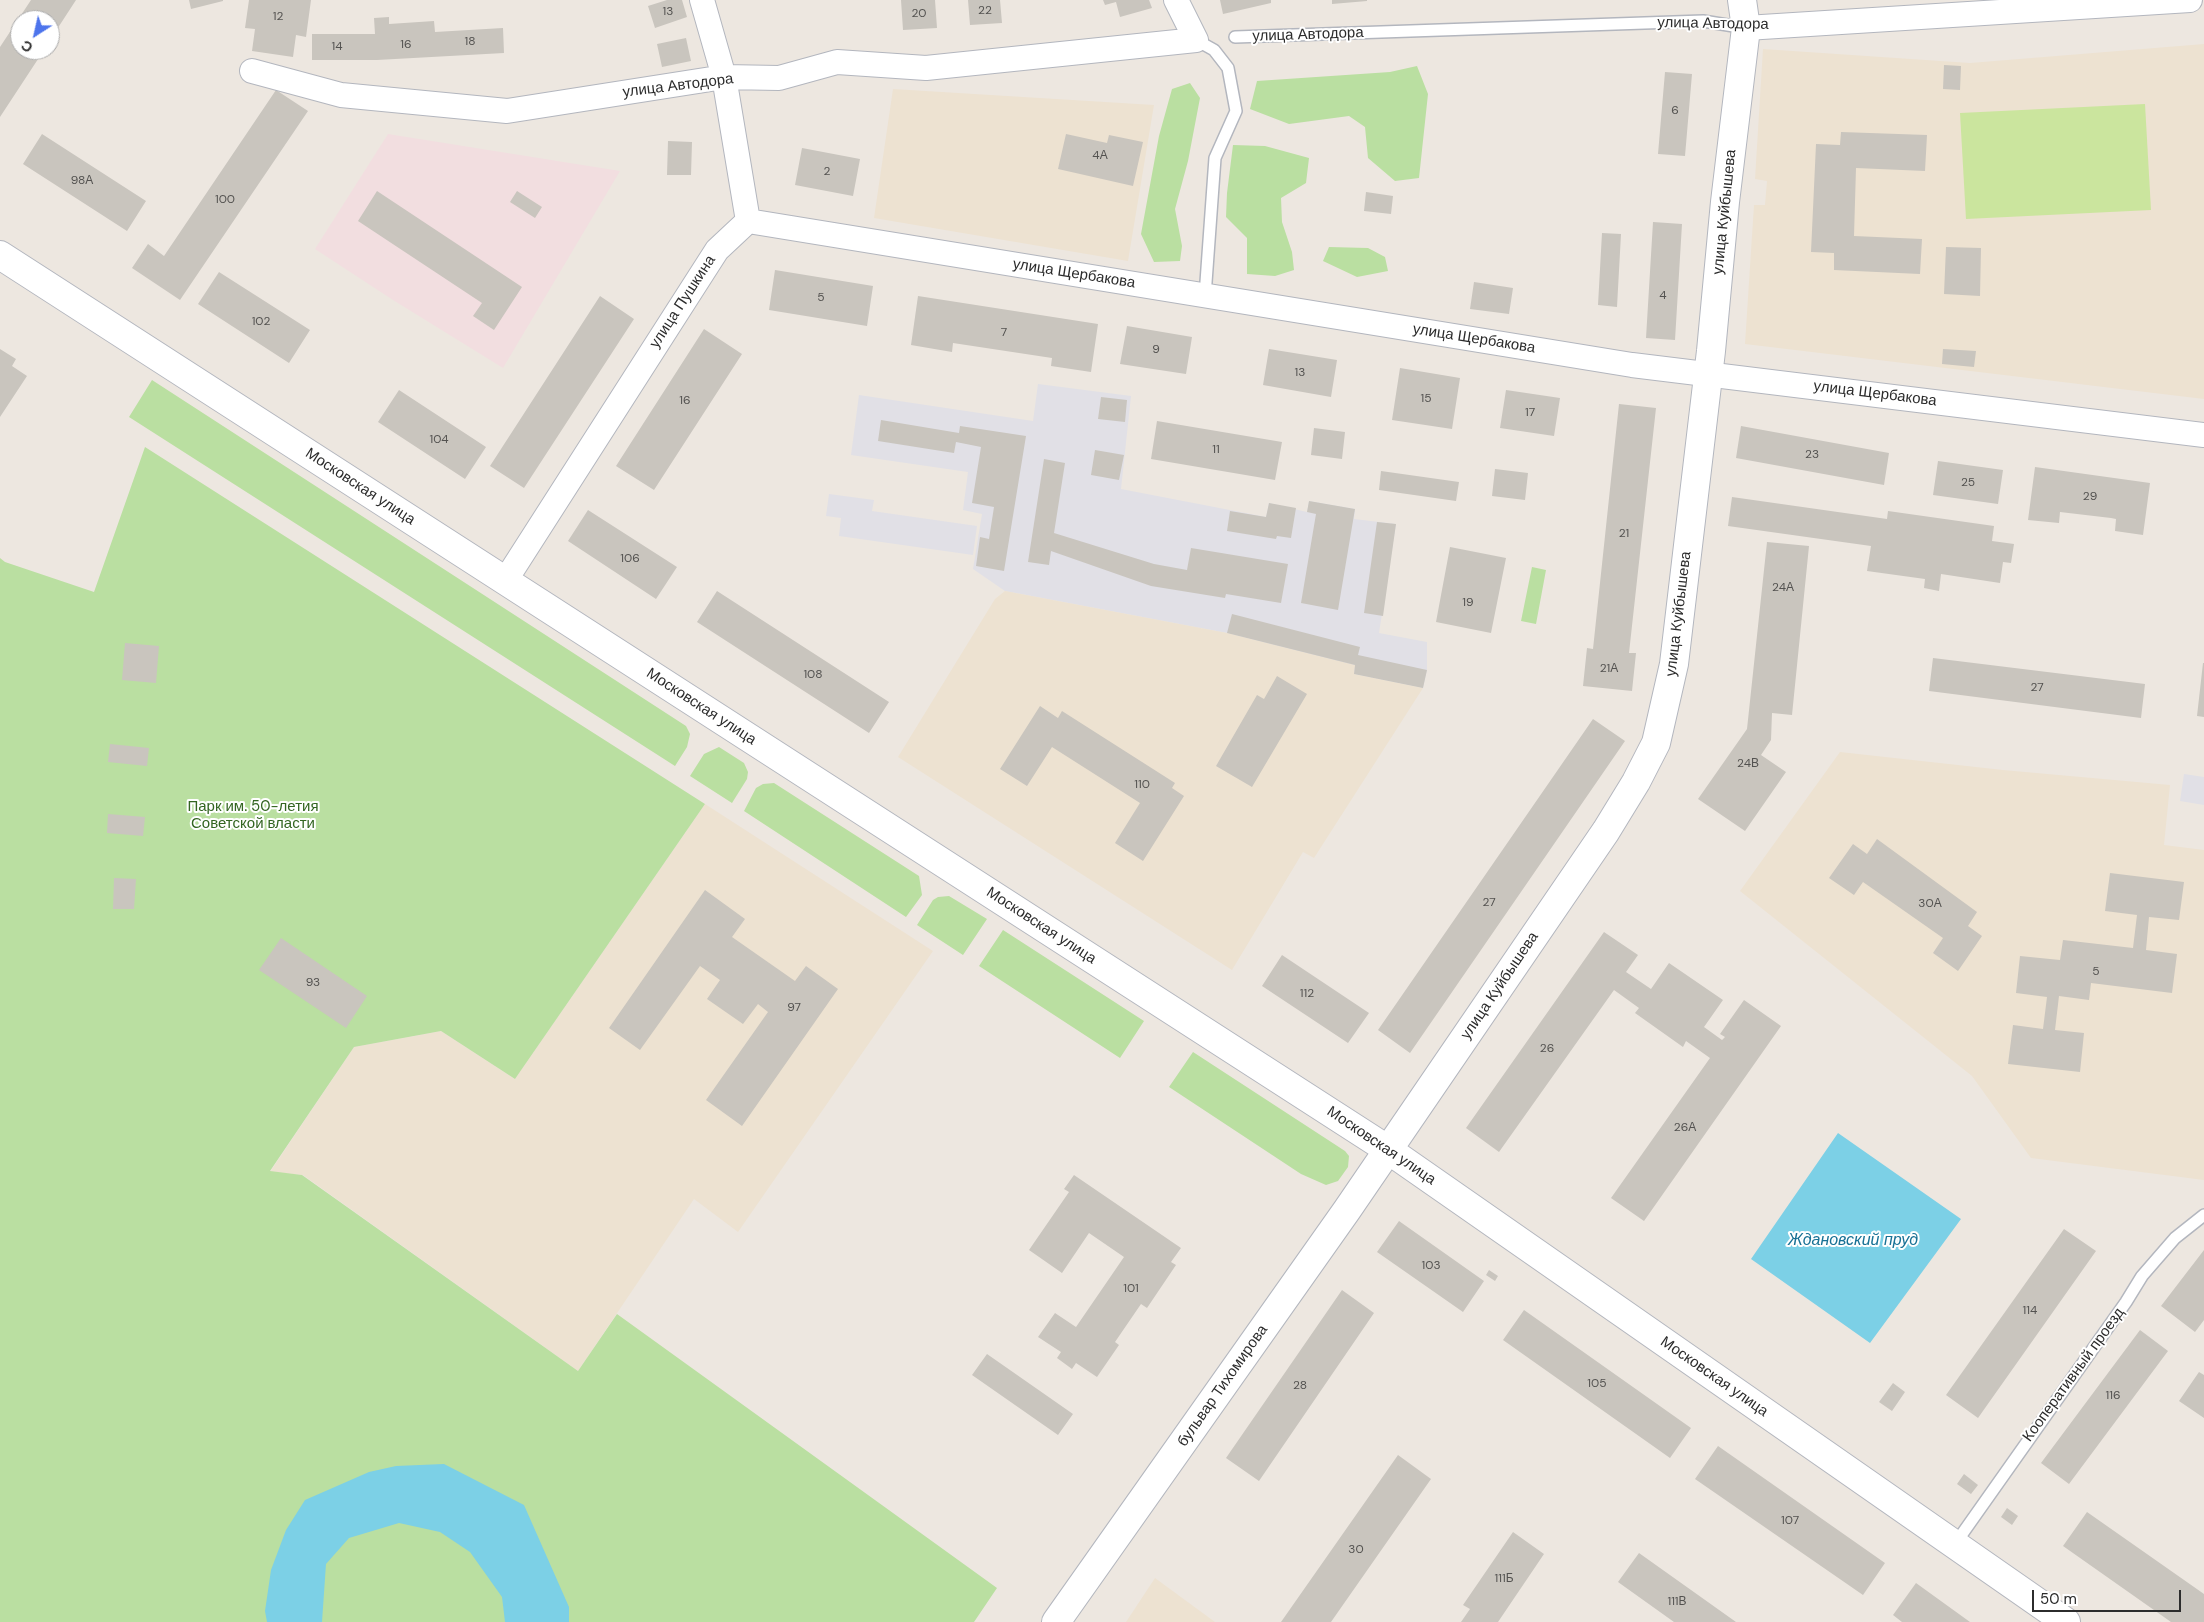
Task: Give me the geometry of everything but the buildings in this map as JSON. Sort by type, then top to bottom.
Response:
[{"type":"main road","name":"улица Куйбышева","points":[[1387,1149],[1606,831],[1636,782],[1656,743],[1674,664],[1708,373],[1746,28],[1742,0]]},
{"type":"main road","name":"Московская улица","points":[[0,255],[1387,1149],[2066,1622]]},
{"type":"main road","name":"бульвар Тихомирова","points":[[1056,1622],[1330,1235],[1387,1149]]},
{"type":"street","points":[[702,0],[724,77],[748,221]]},
{"type":"street","points":[[1176,0],[1196,40]]},
{"type":"street","name":"улица Автодора","points":[[1746,28],[2190,0]]},
{"type":"street","name":"улица Автодора","points":[[252,71],[341,95],[507,110],[724,77],[779,78],[837,62],[926,68],[1196,40]]},
{"type":"street","name":"улица Щербакова","points":[[748,221],[1615,362],[2204,435]]},
{"type":"street","name":"улица Пушкина","points":[[505,580],[717,250],[748,221]]},
{"type":"lane","name":"улица Автодора","points":[[1235,37],[1704,21],[1746,28]]},
{"type":"lane","points":[[1196,40],[1214,50],[1228,68],[1236,111],[1215,158],[1205,296]]},
{"type":"lane","name":"Кооперативный проезд","points":[[1955,1544],[2126,1302],[2142,1276],[2175,1238],[2204,1215]]},
{"type":"shaded area","points":[[2204,44],[2204,399],[1745,344],[1754,205],[1765,205],[1767,181],[1755,179],[1763,49],[1970,63]]},
{"type":"shaded area","points":[[893,89],[1154,105],[1128,261],[874,218]]},
{"type":"shaded area","points":[[388,134],[620,171],[503,368],[315,249]]},
{"type":"shaded area","points":[[1038,384],[1131,396],[1121,489],[1266,517],[1269,503],[1307,512],[1309,501],[1355,509],[1354,519],[1396,524],[1379,633],[1427,642],[1427,670],[1423,688],[1354,674],[1355,666],[1227,633],[1005,591],[973,569],[982,514],[963,510],[968,472],[851,455],[859,395],[1033,421]]},
{"type":"shaded area","points":[[829,494],[874,500],[872,511],[977,526],[973,555],[839,536],[841,518],[826,516]]},
{"type":"shaded area","points":[[1005,591],[1227,633],[1355,665],[1354,674],[1423,688],[1314,858],[1303,852],[1232,970],[898,757],[995,599]]},
{"type":"shaded area","points":[[1840,752],[2003,770],[2170,785],[2164,845],[2204,850],[2204,1180],[2031,1158],[1972,1076],[1740,891]]},
{"type":"shaded area","points":[[2184,774],[2204,777],[2204,805],[2180,801]]},
{"type":"shaded area","points":[[705,804],[933,951],[738,1232],[694,1199],[578,1371],[303,1175],[270,1172],[354,1047],[441,1031],[515,1079]]},
{"type":"shaded area","points":[[1155,1578],[1215,1622],[1126,1622]]},
{"type":"green space","points":[[1417,66],[1428,94],[1419,178],[1395,181],[1368,158],[1365,127],[1349,116],[1289,124],[1250,109],[1257,81],[1390,72]]},
{"type":"green space","points":[[1190,83],[1200,98],[1188,161],[1175,209],[1182,246],[1180,261],[1154,262],[1141,234],[1159,136],[1172,89]]},
{"type":"green space","points":[[2145,104],[2151,210],[1966,219],[1960,113]]},
{"type":"green space","points":[[1233,145],[1265,146],[1309,158],[1306,183],[1281,198],[1282,222],[1292,252],[1294,270],[1275,276],[1247,274],[1247,238],[1226,217]]},
{"type":"green space","points":[[1329,247],[1368,248],[1385,257],[1388,271],[1357,277],[1323,261]]},
{"type":"green space","points":[[152,380],[686,726],[690,734],[687,747],[675,766],[129,417]]},
{"type":"green space","name":"Парк им. 50-летия Советской власти","points":[[145,447],[705,804],[515,1079],[441,1031],[354,1047],[270,1171],[302,1175],[578,1371],[617,1314],[997,1588],[974,1622],[0,1622],[0,558],[5,562],[94,592]]},
{"type":"green space","points":[[1532,567],[1546,570],[1536,624],[1521,621]]},
{"type":"green space","points":[[719,747],[744,763],[748,772],[747,779],[732,803],[690,776],[704,754]]},
{"type":"green space","points":[[774,783],[919,876],[922,895],[906,917],[744,811],[756,788],[763,784]]},
{"type":"green space","points":[[949,896],[987,919],[963,955],[917,925],[933,900],[938,897]]},
{"type":"green space","points":[[1003,930],[1144,1021],[1120,1058],[979,966]]},
{"type":"green space","points":[[1193,1052],[1345,1151],[1349,1156],[1348,1167],[1338,1181],[1326,1185],[1301,1174],[1169,1087]]},
{"type":"water","name":"Ждановский пруд","points":[[1838,1133],[1961,1219],[1870,1343],[1751,1259]]},
{"type":"water","points":[[444,1464],[524,1505],[569,1607],[569,1622],[505,1622],[502,1597],[470,1552],[440,1532],[399,1523],[349,1538],[326,1564],[322,1622],[267,1622],[265,1611],[271,1570],[286,1530],[305,1500],[369,1472],[396,1466]]}]
